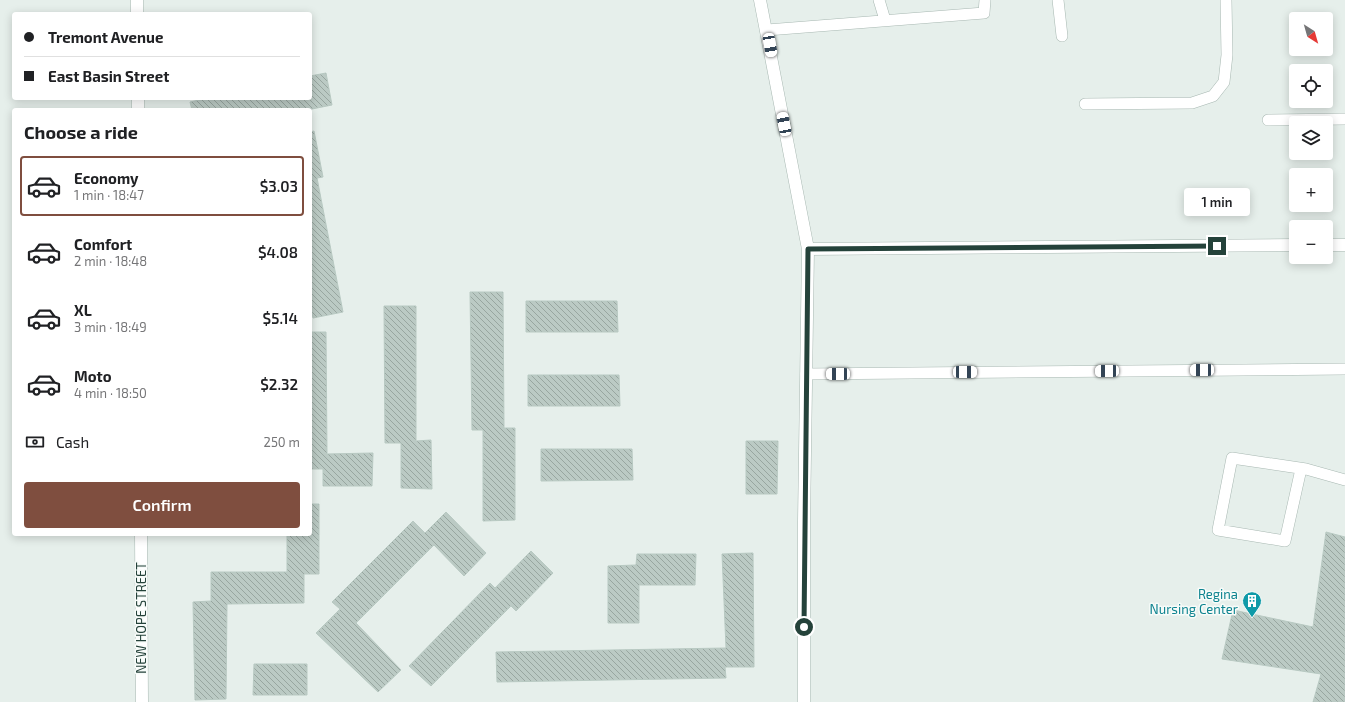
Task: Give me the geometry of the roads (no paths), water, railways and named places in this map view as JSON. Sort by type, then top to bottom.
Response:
[{"type":"street","points":[[137,0],[137,12]]},
{"type":"street","points":[[760,0],[808,249],[804,702]]},
{"type":"street","points":[[808,249],[1289,245]]},
{"type":"street","points":[[1333,245],[1345,245]]},
{"type":"street","name":"NEW HOPE STREET","points":[[141,536],[142,702]]},
{"type":"lane","points":[[879,0],[885,20]]},
{"type":"lane","points":[[767,30],[984,13],[985,0]]},
{"type":"lane","points":[[1058,0],[1062,36]]},
{"type":"lane","points":[[1086,104],[1192,103],[1213,96],[1224,82],[1227,55],[1226,0]]},
{"type":"lane","points":[[1268,120],[1345,119]]},
{"type":"lane","points":[[806,374],[1345,368]]},
{"type":"lane","points":[[1301,469],[1286,541],[1218,530],[1232,458],[1301,469],[1345,480]]},
{"type":"place","name":"Regina Nursing Center","points":[[1252,618]]}]
